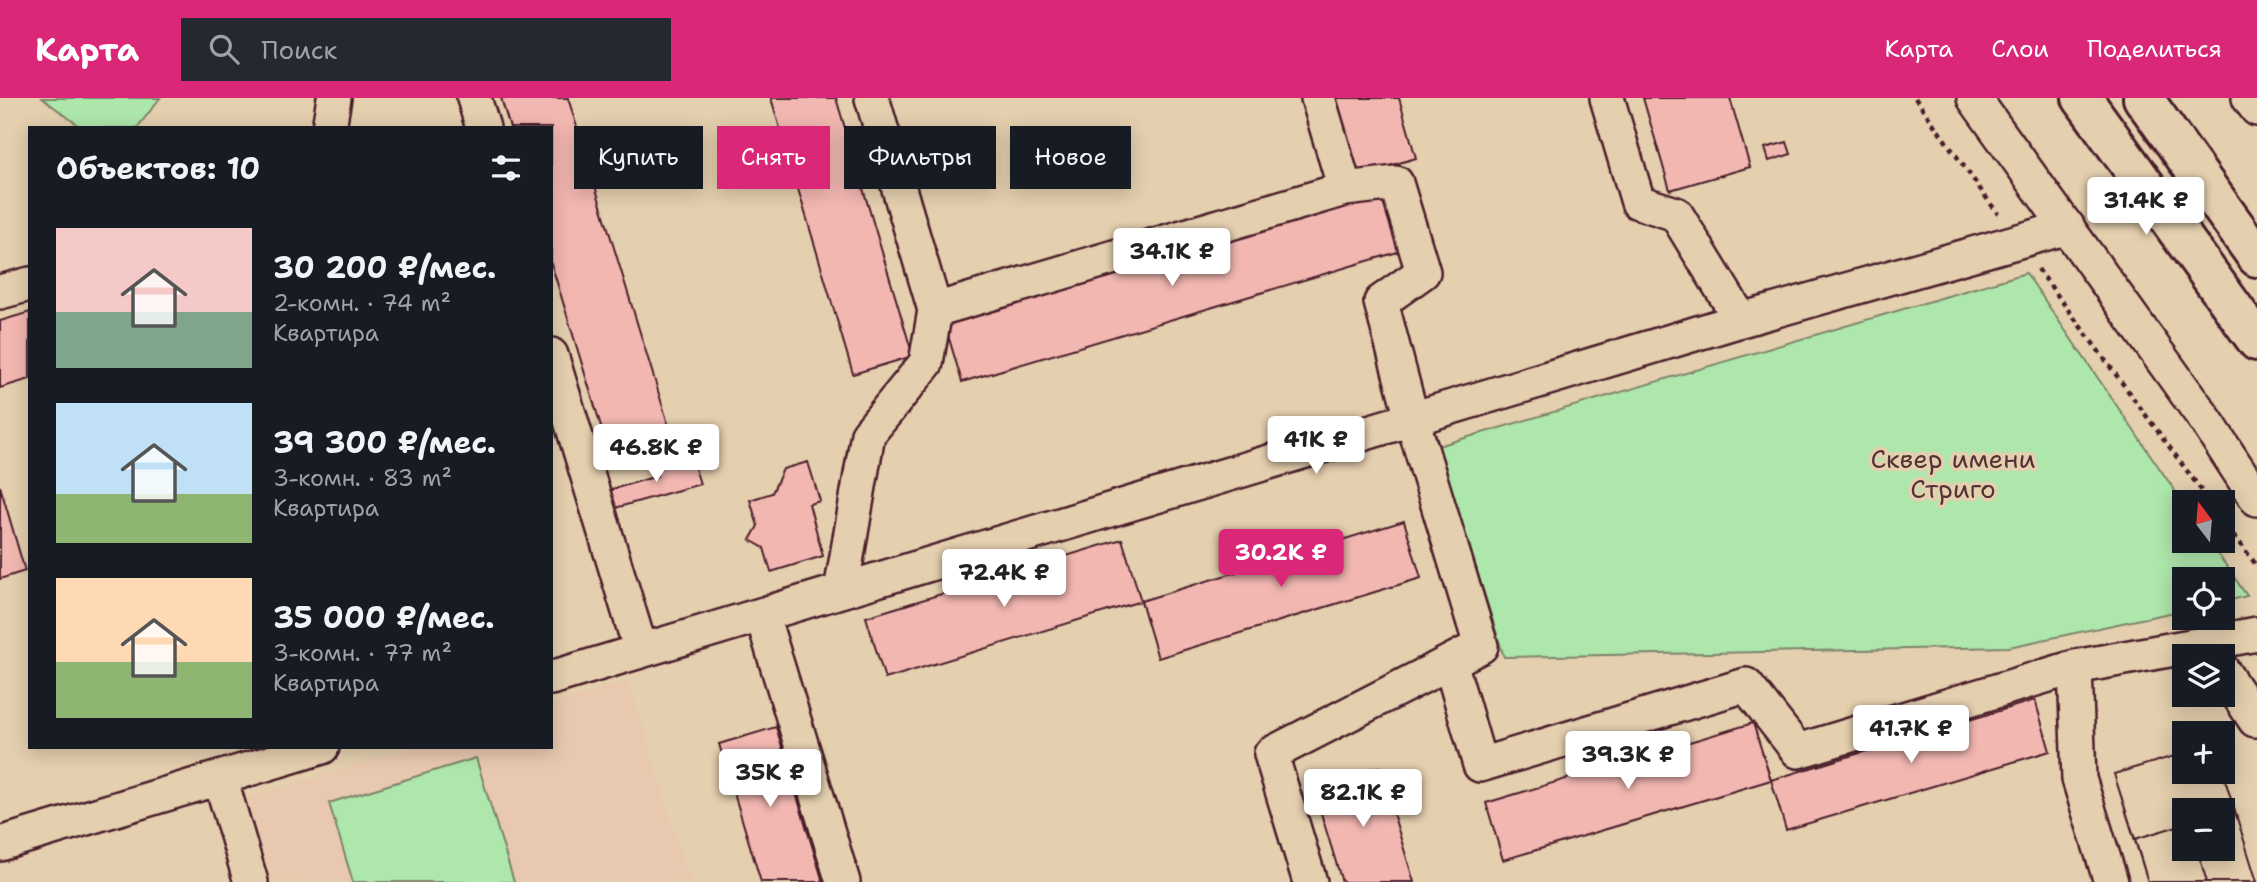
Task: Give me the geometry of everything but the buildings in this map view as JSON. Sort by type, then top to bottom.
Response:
[{"type":"main road","points":[[2082,98],[2257,341]]},
{"type":"main road","points":[[2143,98],[2257,257]]},
{"type":"street","points":[[329,126],[334,98]]},
{"type":"street","points":[[474,98],[482,126]]},
{"type":"street","points":[[841,591],[868,434],[926,363],[935,310],[872,98]]},
{"type":"street","points":[[1318,98],[1345,189]]},
{"type":"street","points":[[1607,98],[1638,202],[1676,214],[1741,320]]},
{"type":"street","points":[[1974,98],[2207,422],[2257,499]]},
{"type":"street","points":[[2249,98],[2257,109]]},
{"type":"street","points":[[935,310],[1345,189],[1396,183],[1423,272],[1381,302],[1412,419],[1481,646],[1271,754],[1310,882]]},
{"type":"street","points":[[553,677],[1741,320],[2068,227]]},
{"type":"street","points":[[0,292],[28,285]]},
{"type":"street","points":[[553,369],[558,404],[640,651]]},
{"type":"street","points":[[762,615],[843,882]]},
{"type":"street","points":[[2235,646],[2257,634]]},
{"type":"street","points":[[1450,662],[1480,765],[1746,685],[1798,751],[2075,667],[2172,660]]},
{"type":"street","points":[[2075,667],[2079,779],[2111,882]]},
{"type":"street","points":[[2235,690],[2255,720]]},
{"type":"street","points":[[0,844],[315,749]]},
{"type":"street","points":[[220,778],[251,882]]},
{"type":"path","points":[[1915,98],[2201,490]]},
{"type":"path","points":[[2235,536],[2257,566]]},
{"type":"shaded area","points":[[628,681],[690,882],[269,882],[244,799],[406,749],[553,749],[553,704]]},
{"type":"green space","points":[[42,98],[160,98],[139,126],[79,126]]},
{"type":"green space","name":"Сквер имени Стриго","points":[[2026,273],[2174,490],[2172,490],[2172,553],[2217,553],[2227,567],[2172,567],[2172,613],[2009,647],[1504,657],[1438,446]]},
{"type":"green space","name":"Сквер имени Стриго","points":[[2235,579],[2247,596],[2235,599]]},
{"type":"green space","points":[[476,758],[514,882],[353,882],[329,803]]}]
